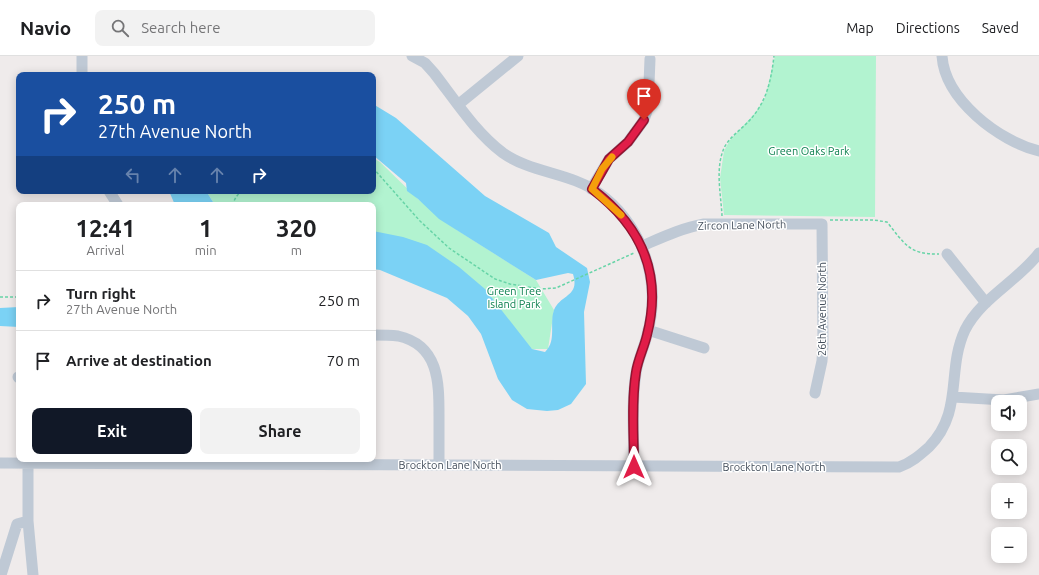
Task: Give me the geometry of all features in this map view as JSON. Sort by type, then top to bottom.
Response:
[{"type":"street","points":[[82,56],[82,72]]},
{"type":"street","points":[[412,56],[425,63],[478,129],[504,154],[537,169],[579,182],[592,189],[621,214],[649,268],[652,291],[651,313],[648,330],[636,372],[634,467]]},
{"type":"street","points":[[459,104],[518,56]]},
{"type":"street","points":[[942,56],[946,76],[952,87],[973,113],[991,128],[1011,141],[1039,151]]},
{"type":"street","points":[[592,189],[606,164],[628,142],[644,120],[649,101],[650,59]]},
{"type":"street","name":"Zircon Lane North","points":[[639,249],[678,230],[704,224],[822,224]]},
{"type":"street","name":"26th Avenue North","points":[[815,393],[822,361],[823,345],[822,224]]},
{"type":"street","points":[[1039,253],[1017,276],[974,315],[960,344],[953,397],[1004,400],[1039,394]]},
{"type":"street","points":[[947,254],[986,303]]},
{"type":"street","points":[[648,330],[704,348]]},
{"type":"street","points":[[376,335],[398,336],[409,340],[419,347],[434,365],[439,389],[439,465]]},
{"type":"street","name":"Brockton Lane North","points":[[189,462],[634,467],[899,467],[914,460],[936,440],[944,428],[950,414],[953,397]]},
{"type":"street","name":"Brockton Lane North","points":[[0,463],[67,462]]},
{"type":"street","points":[[28,463],[28,521],[33,575]]},
{"type":"street","points":[[0,575],[17,524],[28,521]]},
{"type":"path","points":[[722,217],[720,165],[725,148],[759,109],[766,96],[770,84],[774,56]]},
{"type":"path","points":[[376,171],[434,235],[449,248],[495,279],[510,284],[540,289],[556,288],[639,249]]},
{"type":"path","points":[[822,224],[822,220],[874,220],[887,222],[908,248],[929,255],[947,254]]},
{"type":"path","points":[[0,297],[16,297]]},
{"type":"green space","name":"Green Oaks Park","points":[[775,56],[876,56],[875,217],[724,215],[720,178],[724,151],[730,140],[755,113],[765,98]]},
{"type":"green space","name":"Green Tree Island Park","points":[[376,160],[418,199],[457,230],[536,280],[554,310],[548,349],[532,349],[376,241],[376,202],[213,202],[208,194],[376,194]]},
{"type":"water","points":[[376,106],[396,118],[485,196],[549,233],[556,247],[587,268],[590,282],[584,312],[586,384],[571,404],[558,410],[547,411],[527,409],[512,400],[498,379],[481,334],[468,316],[447,298],[376,269],[376,232],[403,237],[427,245],[459,267],[485,289],[532,349],[545,352],[551,343],[554,310],[557,305],[572,291],[574,287],[573,274],[568,273],[536,280],[439,219],[418,199],[407,191],[406,183],[376,158]]},
{"type":"water","points":[[170,194],[208,194],[213,202],[174,202]]},
{"type":"water","points":[[16,307],[16,327],[0,326],[0,308]]},
{"type":"slow traffic","points":[[612,157],[602,169],[592,189],[621,215]]},
{"type":"route","points":[[634,467],[634,389],[639,357],[647,335],[651,313],[652,291],[649,268],[642,246],[633,229],[621,214],[592,189],[609,159],[637,132],[644,120]]}]
